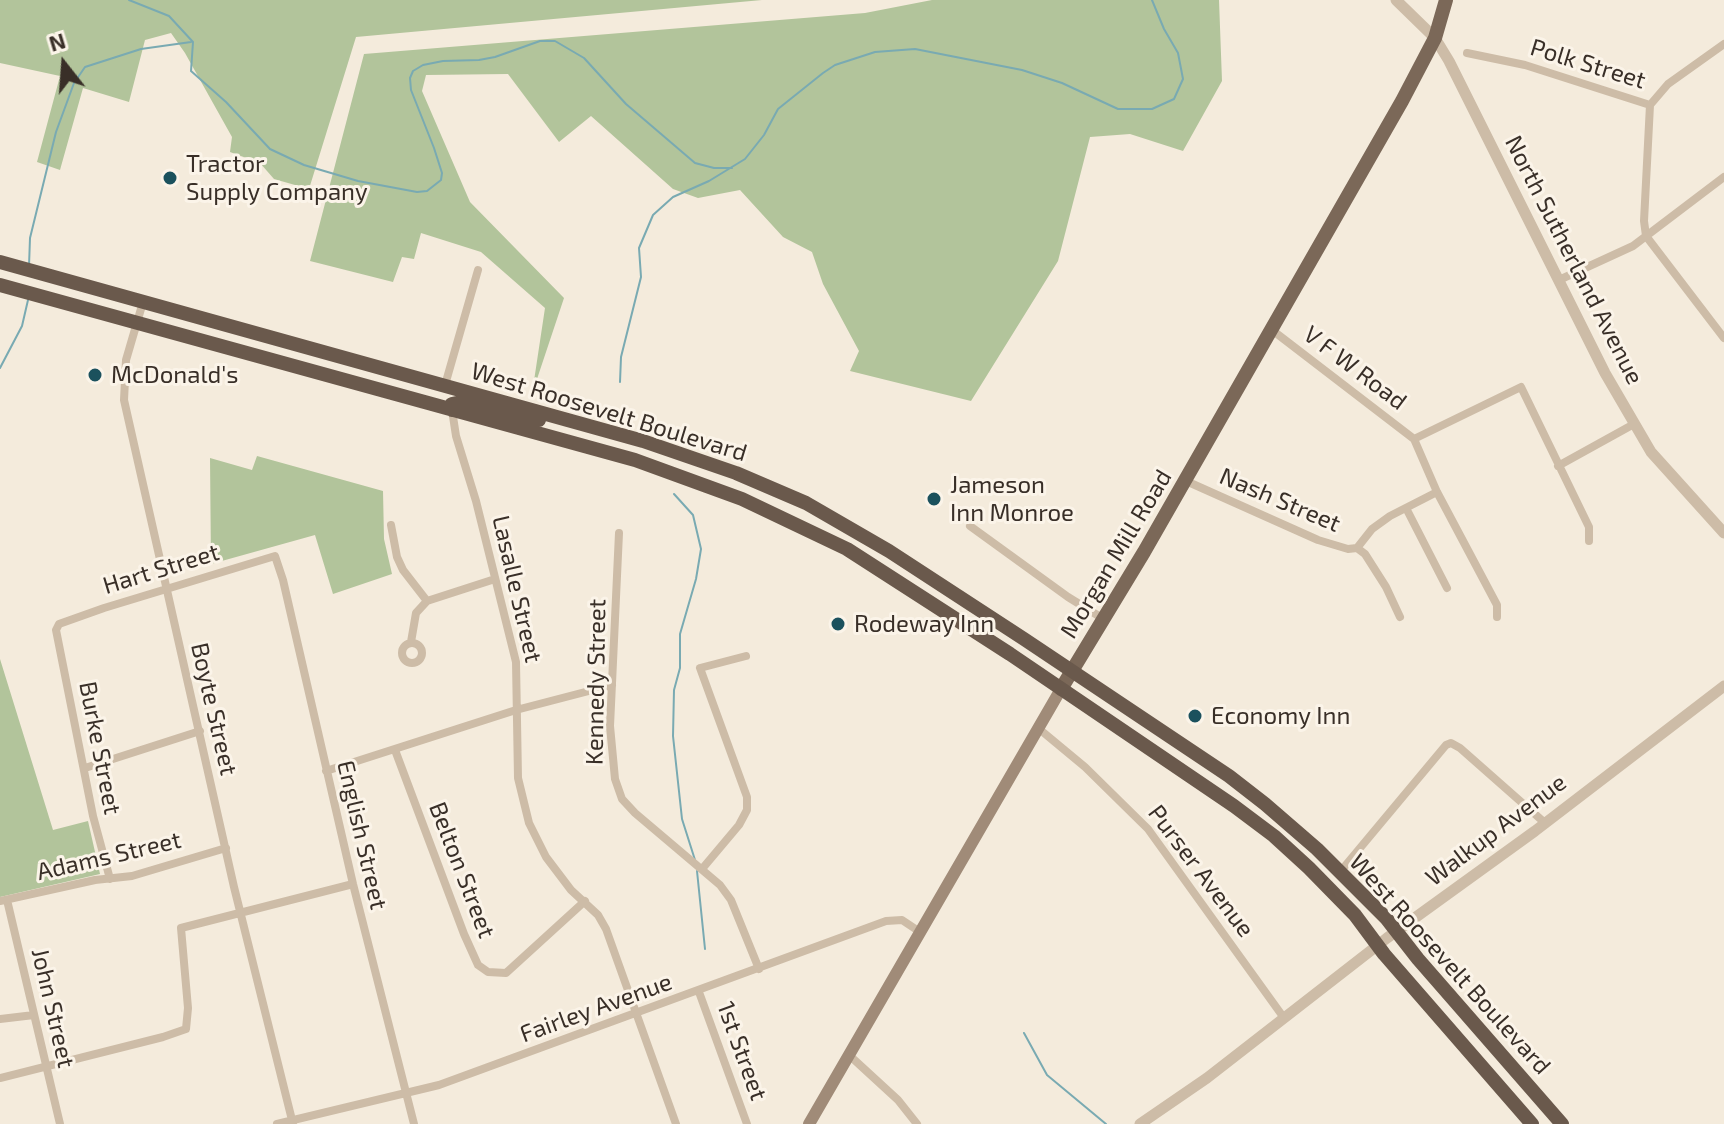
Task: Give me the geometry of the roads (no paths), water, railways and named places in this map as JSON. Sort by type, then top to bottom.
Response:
[{"type":"highway","name":"West Roosevelt Boulevard","points":[[0,262],[656,445],[736,473],[806,503],[889,551],[1229,776],[1306,840],[1397,931],[1562,1124]]},
{"type":"highway","name":"West Roosevelt Boulevard","points":[[0,285],[635,460],[742,499],[847,549],[955,617],[1274,836],[1355,915],[1378,946],[1532,1124]]},
{"type":"highway","points":[[452,410],[452,404],[461,402],[529,418],[594,427]]},
{"type":"highway","points":[[512,426],[561,431],[644,453],[656,445]]},
{"type":"main road","name":"Morgan Mill Road","points":[[809,1124],[1102,618],[1186,481],[1402,101],[1435,38],[1446,0]]},
{"type":"street","name":"North Sutherland Avenue","points":[[1396,0],[1435,38],[1449,61],[1634,424],[1662,467],[1724,533]]},
{"type":"street","name":"Polk Street","points":[[1467,53],[1525,65],[1650,105],[1668,84],[1724,44]]},
{"type":"street","points":[[1650,105],[1644,221],[1646,236],[1724,338]]},
{"type":"street","points":[[1559,280],[1633,246],[1724,177]]},
{"type":"street","points":[[445,385],[478,270]]},
{"type":"street","name":"Boyte Street","points":[[143,302],[126,360],[124,400],[240,911],[293,1122]]},
{"type":"street","name":"V F W Road","points":[[1272,330],[1414,439]]},
{"type":"street","points":[[1497,617],[1493,597],[1437,492],[1414,439],[1521,387],[1589,527],[1589,541]]},
{"type":"street","name":"Lasalle Street","points":[[452,410],[456,436],[516,662],[518,778],[529,823],[546,857],[571,890],[598,915],[606,929],[676,1124]]},
{"type":"street","points":[[1558,466],[1634,424]]},
{"type":"street","name":"Nash Street","points":[[1186,481],[1336,547],[1357,548],[1372,529],[1437,492]]},
{"type":"street","points":[[1406,508],[1447,588]]},
{"type":"street","points":[[391,525],[403,570],[427,601]]},
{"type":"street","points":[[970,526],[1102,618]]},
{"type":"street","name":"Kennedy Street","points":[[619,533],[612,685],[612,765],[622,799],[702,869],[731,900],[759,969]]},
{"type":"street","points":[[1357,548],[1370,561],[1400,617]]},
{"type":"street","name":"Hart Street","points":[[59,624],[275,556]]},
{"type":"street","name":"English Street","points":[[275,556],[414,1124]]},
{"type":"street","points":[[411,642],[416,613],[427,601],[495,579]]},
{"type":"street","name":"Burke Street","points":[[59,624],[56,630],[58,645],[93,816],[110,879]]},
{"type":"street","points":[[702,869],[739,825],[747,808],[747,797],[700,668],[746,656]]},
{"type":"street","points":[[326,771],[516,710],[612,685]]},
{"type":"street","name":"Walkup Avenue","points":[[1140,1124],[1207,1078],[1724,686]]},
{"type":"street","name":"Purser Avenue","points":[[1038,728],[1085,767],[1148,829],[1284,1018]]},
{"type":"street","points":[[85,768],[200,731]]},
{"type":"street","points":[[1340,872],[1446,745],[1451,743],[1545,823]]},
{"type":"street","name":"Belton Street","points":[[395,750],[478,965],[488,972],[506,973],[585,901]]},
{"type":"street","name":"Adams Street","points":[[4,900],[157,869],[226,848]]},
{"type":"street","points":[[0,1078],[186,1029],[188,1008],[181,928],[353,884]]},
{"type":"street","name":"John Street","points":[[4,900],[60,1124]]},
{"type":"street","name":"Fairley Avenue","points":[[277,1124],[471,1074],[894,919],[908,923],[920,932]]},
{"type":"street","name":"1st Street","points":[[699,992],[747,1124]]},
{"type":"street","points":[[0,1019],[34,1015]]},
{"type":"street","points":[[849,1055],[898,1100],[917,1124]]},
{"type":"waterway","points":[[129,0],[169,16],[193,42],[191,71],[226,102],[270,149],[304,165],[358,181],[417,192],[427,191],[441,180],[442,173],[434,148],[411,90],[413,71],[423,65],[443,61],[495,57],[540,41],[555,41],[584,58],[626,104],[695,163],[714,168],[732,168]]},
{"type":"waterway","points":[[620,382],[621,357],[641,277],[639,248],[653,215],[673,197],[709,181],[745,159],[764,135],[778,109],[823,73],[835,65],[875,52],[915,49],[1022,70],[1062,83],[1118,109],[1152,109],[1174,99],[1183,79],[1178,53],[1152,0]]},
{"type":"waterway","points":[[29,266],[30,238],[56,132],[74,83],[85,67],[141,49],[191,42]]},
{"type":"waterway","points":[[0,368],[22,326],[28,300]]},
{"type":"waterway","points":[[674,494],[693,515],[701,549],[680,634],[673,736],[682,819],[695,860]]},
{"type":"waterway","points":[[697,871],[705,949]]},
{"type":"waterway","points":[[1024,1033],[1047,1075],[1106,1124]]},
{"type":"place","name":"Tractor Supply Company","points":[[170,178]]},
{"type":"place","name":"McDonald's","points":[[95,375]]},
{"type":"place","name":"Jameson Inn Monroe","points":[[934,499]]},
{"type":"place","name":"Rodeway Inn","points":[[838,624]]},
{"type":"place","name":"Economy Inn","points":[[1195,716]]}]
